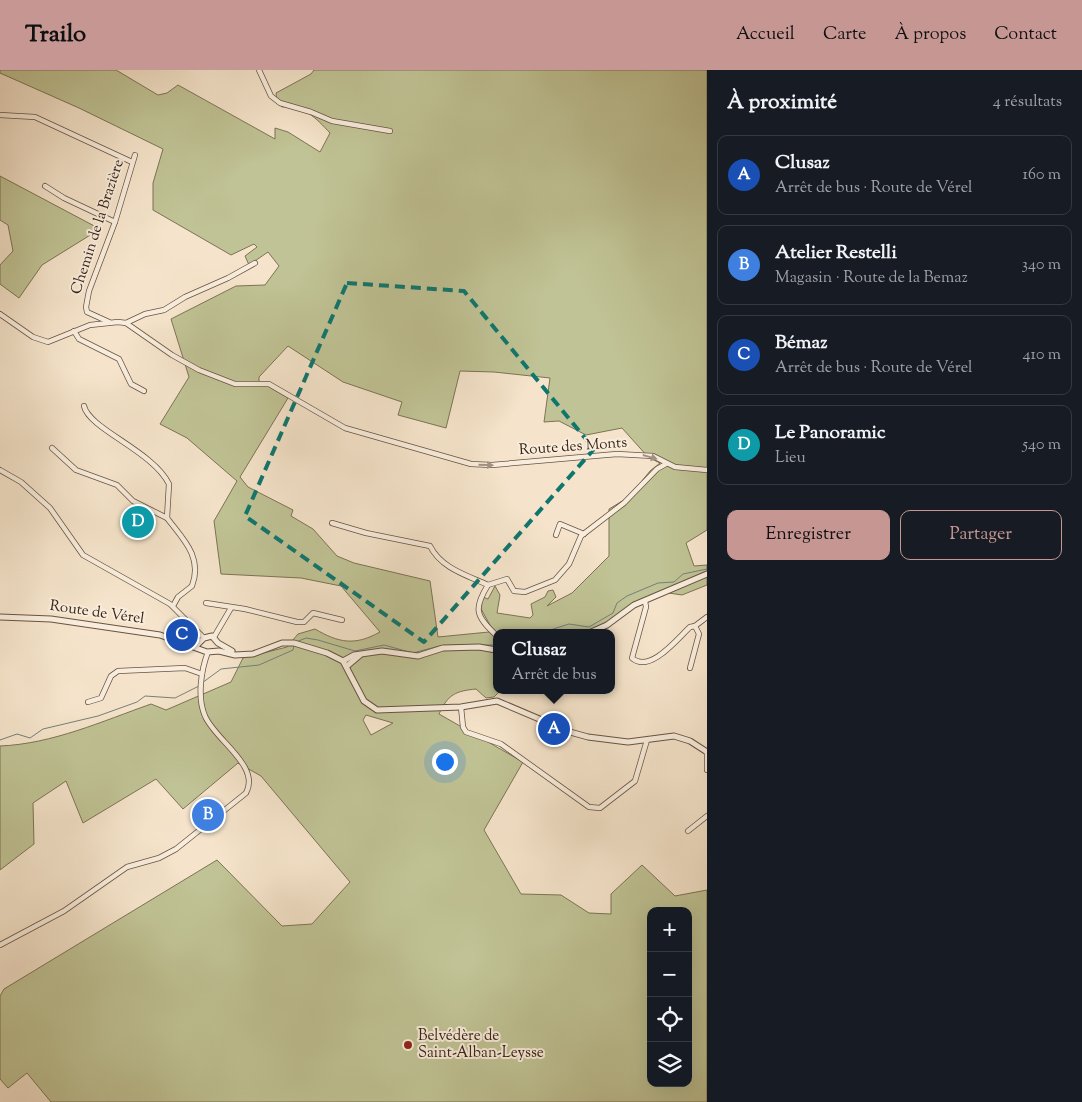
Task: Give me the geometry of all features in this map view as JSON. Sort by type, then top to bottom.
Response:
[{"type":"street","points":[[259,70],[271,96],[280,103],[332,121],[390,131]]},
{"type":"street","points":[[0,115],[35,118],[132,162]]},
{"type":"street","name":"Chemin de la Brazière","points":[[109,322],[87,312],[86,307],[89,291],[115,222],[135,156]]},
{"type":"street","points":[[45,186],[64,198],[115,222]]},
{"type":"street","points":[[0,314],[42,340],[54,341],[74,331],[109,322],[126,323],[145,314],[164,310],[255,263]]},
{"type":"street","name":"Route des Monts","points":[[126,323],[172,355],[199,370],[235,384],[269,384],[345,428],[438,456],[471,464],[492,465],[617,454],[653,456],[666,464],[689,470],[707,470]]},
{"type":"street","points":[[74,331],[79,339],[119,359],[131,384],[144,391]]},
{"type":"street","points":[[84,406],[93,421],[136,448],[167,480],[169,488],[166,518]]},
{"type":"street","points":[[52,448],[76,470],[117,485],[133,501],[166,518],[192,551],[194,558],[192,586],[178,597],[173,606]]},
{"type":"street","points":[[332,523],[366,533],[430,546],[436,557],[446,566],[488,585],[507,579],[514,590],[525,592],[555,580],[568,564],[584,534],[624,503],[657,469],[666,464]]},
{"type":"street","points":[[0,470],[21,482],[50,508],[83,555],[173,606],[203,640],[206,651],[202,674],[205,717],[250,774],[246,793],[176,849],[159,858],[127,867],[64,911],[0,945]]},
{"type":"street","points":[[556,535],[560,524],[584,534]]},
{"type":"street","points":[[599,629],[607,626],[634,605],[707,574]]},
{"type":"street","points":[[488,585],[478,607],[480,616],[493,631]]},
{"type":"street","points":[[645,601],[646,607],[632,655],[634,660],[640,662],[655,659],[690,627],[695,626],[707,617]]},
{"type":"street","points":[[206,603],[300,623],[313,614],[342,620]]},
{"type":"street","points":[[190,645],[197,645],[203,640],[214,637],[231,608]]},
{"type":"street","name":"Route de Vérel","points":[[0,617],[40,618],[160,635],[206,651]]},
{"type":"street","points":[[690,668],[699,634],[695,626]]},
{"type":"street","points":[[214,637],[218,643],[242,655]]},
{"type":"street","points":[[206,651],[242,655],[253,654],[288,642],[302,645],[345,663],[364,701],[373,709],[403,711],[461,707],[498,701],[578,734],[615,742],[674,736],[690,741],[707,752],[707,770]]},
{"type":"street","points":[[215,651],[218,643]]},
{"type":"street","points":[[345,663],[360,655],[382,651],[418,656],[437,649],[493,650]]},
{"type":"street","points":[[88,702],[101,698],[111,676],[118,670],[185,668],[202,674]]},
{"type":"street","points":[[461,707],[463,726],[466,732],[501,744],[589,807],[600,808],[635,781],[647,740]]},
{"type":"street","points":[[688,831],[707,816]]},
{"type":"highlighted area","points":[[347,283],[464,291],[594,449],[424,642],[245,516]]},
{"type":"green space","points":[[0,70],[116,70],[158,95],[167,93],[178,85],[275,139],[275,128],[288,132],[320,152],[330,133],[303,110],[282,107],[277,102],[276,93],[311,74],[314,70],[707,70],[707,530],[686,543],[694,566],[707,565],[707,585],[682,595],[662,592],[594,629],[493,629],[493,694],[497,694],[494,697],[486,698],[476,689],[463,691],[449,698],[439,714],[523,762],[484,830],[521,894],[561,895],[589,913],[611,914],[611,894],[642,865],[675,896],[707,890],[707,1102],[51,1102],[27,1073],[8,1088],[0,1079],[0,996],[4,989],[217,860],[282,926],[312,924],[350,882],[261,776],[238,763],[183,809],[156,779],[83,823],[66,781],[33,803],[34,844],[0,870],[0,746],[39,741],[58,736],[151,704],[166,710],[231,682],[243,658],[287,647],[298,634],[315,629],[340,640],[355,641],[380,632],[341,586],[301,578],[221,574],[214,521],[237,481],[187,438],[160,424],[189,377],[171,319],[236,286],[265,285],[279,266],[268,252],[249,265],[245,256],[257,247],[254,244],[231,255],[153,210],[153,183],[163,149],[79,108],[0,73]],"holes":[[[288,346],[343,382],[402,402],[398,415],[446,428],[460,371],[494,372],[550,378],[544,422],[559,421],[586,435],[622,428],[648,457],[660,463],[650,471],[629,497],[609,509],[609,556],[572,593],[547,606],[556,597],[553,590],[548,591],[545,597],[531,604],[533,615],[530,618],[497,613],[500,595],[495,586],[488,599],[483,597],[480,607],[491,627],[489,632],[438,637],[430,581],[354,563],[337,556],[313,529],[291,516],[293,510],[248,487],[240,477],[288,398],[259,381],[259,377]],[[366,715],[393,723],[371,735],[363,720]]]},
{"type":"green space","points":[[0,176],[100,229],[42,265],[19,298],[0,284],[0,265],[13,251],[8,225],[0,220]]},
{"type":"waterway","points":[[553,629],[569,624],[589,627],[613,613],[617,603],[627,596],[658,583],[674,582],[683,574],[707,569]]},
{"type":"waterway","points":[[296,642],[306,638],[355,651],[384,645],[413,653],[439,646],[458,645]]},
{"type":"waterway","points":[[477,645],[493,645]]},
{"type":"waterway","points":[[202,683],[221,669],[259,665],[293,650],[294,646]]},
{"type":"waterway","points":[[0,740],[17,734],[30,738],[43,729],[98,716],[137,702],[145,696],[175,698],[199,686]]},
{"type":"place","name":"Le Panoramic","points":[[138,522]]},
{"type":"place","name":"Bémaz","points":[[182,635]]},
{"type":"place","name":"Clusaz","points":[[554,729]]},
{"type":"place","name":"Atelier Restelli","points":[[208,815]]},
{"type":"place","name":"Belvédère de Saint-Alban-Leysse","points":[[408,1045]]}]
